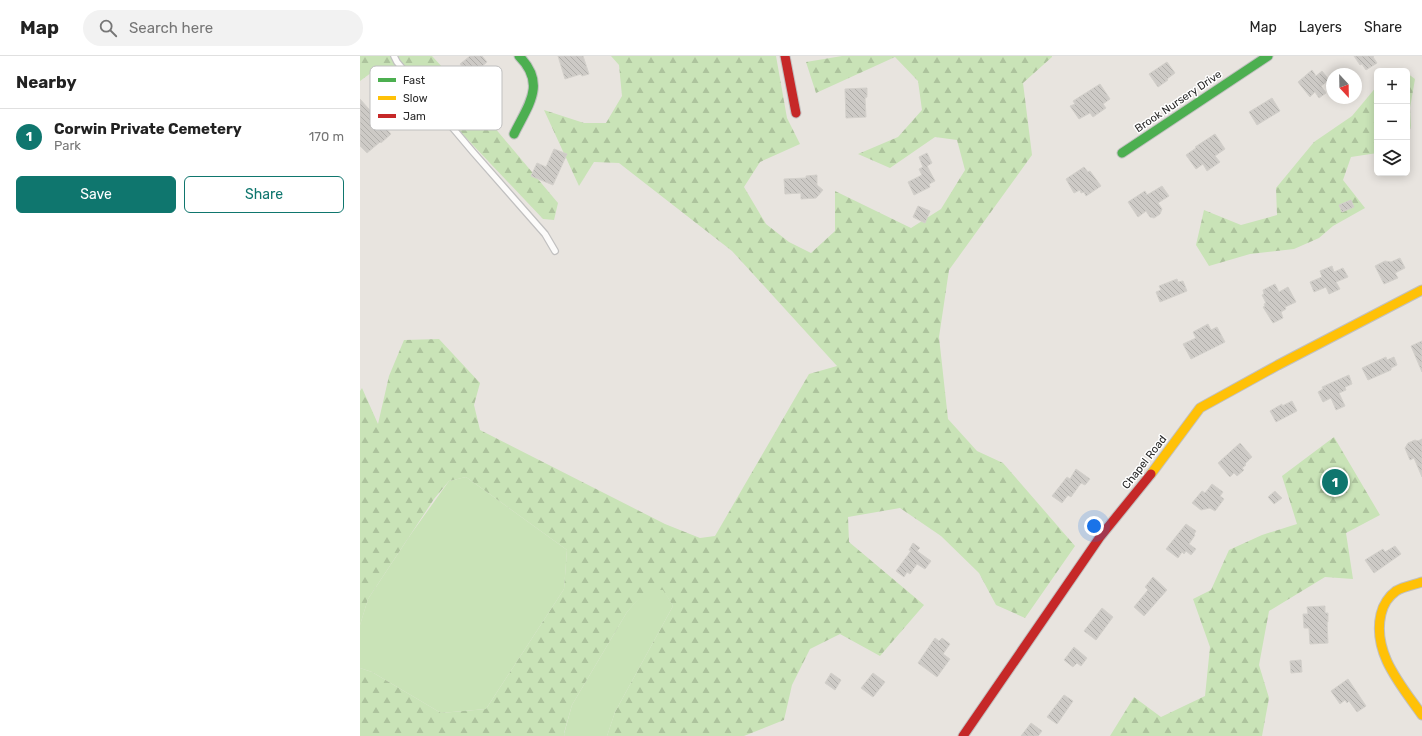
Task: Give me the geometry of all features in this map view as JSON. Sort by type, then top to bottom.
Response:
[{"type":"street","points":[[514,134],[533,95],[534,84],[532,74],[519,56]]},
{"type":"street","points":[[785,56],[796,113]]},
{"type":"street","name":"Brook Nursery Drive","points":[[1122,153],[1268,56]]},
{"type":"street","name":"Chapel Road","points":[[963,736],[1100,537],[1159,464],[1200,408],[1278,365],[1422,290]]},
{"type":"street","points":[[1422,582],[1397,591],[1386,601],[1380,616],[1378,634],[1383,654],[1422,715]]},
{"type":"lane","points":[[394,56],[400,66]]},
{"type":"lane","points":[[454,130],[545,234],[555,251]]},
{"type":"green space","points":[[360,56],[432,56],[441,66],[370,66],[370,74],[360,81]]},
{"type":"green space","points":[[611,56],[776,56],[787,118],[800,144],[760,162],[744,187],[766,224],[789,242],[811,253],[835,231],[835,191],[911,228],[941,209],[965,170],[957,140],[935,137],[890,168],[858,154],[898,137],[922,110],[918,81],[895,57],[816,93],[806,62],[842,56],[1052,56],[1023,83],[1032,155],[949,270],[939,337],[948,419],[977,451],[1003,463],[1075,546],[1025,618],[996,605],[979,573],[941,536],[900,508],[848,517],[849,542],[924,605],[880,656],[840,634],[810,649],[792,685],[784,720],[744,736],[607,736],[615,712],[673,606],[663,590],[648,589],[627,612],[572,705],[564,733],[565,736],[360,736],[360,668],[372,672],[441,713],[486,709],[564,589],[567,550],[466,477],[449,481],[434,499],[368,599],[360,625],[360,391],[362,388],[378,424],[389,376],[404,340],[439,339],[480,383],[474,405],[480,430],[665,524],[700,538],[715,536],[809,374],[837,366],[732,251],[619,163],[594,162],[579,186],[544,110],[584,123],[606,123],[622,96],[619,65]]},
{"type":"green space","points":[[1410,75],[1415,79],[1410,108]]},
{"type":"green space","points":[[1374,90],[1374,153],[1351,157],[1343,180],[1365,208],[1333,226],[1319,238],[1294,249],[1250,254],[1209,266],[1196,245],[1204,210],[1241,225],[1277,215],[1276,188],[1314,142],[1352,116]]},
{"type":"green space","points":[[1410,108],[1411,126],[1410,130]]},
{"type":"green space","points":[[459,130],[497,130],[558,203],[554,220],[543,219]]},
{"type":"green space","points":[[1334,437],[1380,515],[1346,533],[1353,579],[1325,577],[1269,611],[1259,665],[1269,698],[1262,736],[1110,736],[1134,697],[1161,717],[1205,696],[1210,647],[1193,599],[1211,590],[1229,550],[1262,535],[1297,524],[1282,476]]},
{"type":"green space","points":[[466,477],[567,550],[564,589],[486,709],[441,713],[372,672],[360,668],[360,625],[368,599],[411,534],[449,481]]},
{"type":"green space","points":[[647,589],[663,589],[673,606],[615,712],[607,736],[565,736],[564,734],[572,705],[627,612]]},
{"type":"building","points":[[470,56],[482,56],[487,62],[482,66],[462,66],[460,64]]},
{"type":"building","points":[[558,56],[583,56],[589,74],[582,76],[581,74],[565,79]]},
{"type":"building","points":[[1354,56],[1374,56],[1373,57],[1377,63],[1366,70],[1362,64],[1360,65]]},
{"type":"building","points":[[1167,62],[1175,73],[1158,87],[1149,74]]},
{"type":"building","points":[[1312,70],[1316,76],[1322,71],[1326,76],[1326,82],[1321,86],[1326,93],[1319,98],[1315,92],[1310,97],[1298,82]]},
{"type":"building","points":[[1100,84],[1110,99],[1103,104],[1106,108],[1093,117],[1090,113],[1079,119],[1070,106],[1075,104],[1073,101]]},
{"type":"building","points":[[867,88],[867,97],[865,98],[866,117],[846,118],[845,89]]},
{"type":"building","points":[[1272,98],[1280,111],[1257,125],[1249,112]]},
{"type":"building","points":[[360,99],[370,110],[370,130],[387,130],[391,134],[367,153],[360,146]]},
{"type":"building","points":[[1215,134],[1225,149],[1215,156],[1220,162],[1207,171],[1203,164],[1196,169],[1186,155],[1196,148],[1195,147]]},
{"type":"building","points":[[554,149],[567,154],[553,185],[531,176],[537,163],[546,167]]},
{"type":"building","points":[[927,153],[932,163],[927,166],[935,181],[929,184],[930,187],[914,195],[908,182],[922,175],[919,169],[923,167],[919,157]]},
{"type":"building","points":[[1084,167],[1088,172],[1090,171],[1101,186],[1086,196],[1084,192],[1081,193],[1080,190],[1074,193],[1066,179]]},
{"type":"building","points":[[817,175],[817,185],[823,190],[816,198],[801,199],[801,193],[785,194],[784,179],[806,178],[806,176]]},
{"type":"building","points":[[1162,186],[1169,196],[1158,203],[1162,209],[1160,214],[1154,218],[1150,217],[1146,211],[1138,217],[1128,202],[1145,191],[1147,195]]},
{"type":"building","points":[[1351,200],[1354,207],[1342,212],[1339,205]]},
{"type":"building","points":[[918,206],[930,211],[925,223],[913,217]]},
{"type":"building","points":[[1400,258],[1405,268],[1395,273],[1398,278],[1384,284],[1375,266],[1385,261],[1391,262]]},
{"type":"building","points":[[1332,266],[1334,272],[1343,268],[1348,277],[1336,282],[1340,289],[1329,294],[1326,287],[1314,292],[1310,282],[1322,277],[1320,271]]},
{"type":"building","points":[[1177,279],[1178,282],[1183,281],[1187,291],[1160,302],[1156,292],[1161,290],[1159,286]]},
{"type":"building","points":[[1275,284],[1279,292],[1288,287],[1296,302],[1285,307],[1286,309],[1281,312],[1283,318],[1273,323],[1263,307],[1266,303],[1262,295],[1264,294],[1263,290]]},
{"type":"building","points":[[1208,324],[1211,330],[1217,327],[1225,342],[1191,359],[1183,344],[1196,338],[1193,332]]},
{"type":"building","points":[[1422,341],[1422,372],[1411,346]]},
{"type":"building","points":[[1386,357],[1387,360],[1394,357],[1397,365],[1391,368],[1391,370],[1368,380],[1362,368]]},
{"type":"building","points":[[1349,375],[1352,384],[1345,387],[1346,390],[1339,393],[1345,406],[1336,410],[1331,398],[1323,402],[1318,392],[1323,389],[1322,387]]},
{"type":"building","points":[[1292,401],[1297,411],[1276,422],[1270,411],[1282,404],[1282,406]]},
{"type":"building","points":[[1422,439],[1422,477],[1414,458],[1410,460],[1405,448],[1408,443]]},
{"type":"building","points":[[1240,443],[1252,457],[1242,468],[1244,470],[1237,476],[1234,473],[1230,477],[1218,463]]},
{"type":"building","points":[[1076,469],[1090,479],[1085,485],[1081,483],[1071,497],[1068,495],[1062,503],[1052,496],[1067,477],[1070,479]]},
{"type":"building","points":[[1212,484],[1223,492],[1220,496],[1224,499],[1215,511],[1210,508],[1201,510],[1192,503],[1202,491],[1205,493]]},
{"type":"building","points":[[1275,491],[1282,498],[1274,504],[1268,497]]},
{"type":"building","points":[[1186,524],[1196,531],[1189,544],[1196,549],[1191,555],[1186,551],[1184,554],[1182,552],[1178,558],[1166,549]]},
{"type":"building","points":[[913,543],[920,548],[917,551],[931,561],[925,569],[917,564],[910,574],[907,572],[904,577],[896,571],[911,551],[909,550]]},
{"type":"building","points":[[1395,546],[1401,554],[1374,573],[1365,560],[1383,549],[1385,552]]},
{"type":"building","points":[[1153,577],[1167,590],[1144,616],[1134,607],[1148,590],[1145,587]]},
{"type":"building","points":[[1325,606],[1325,613],[1328,613],[1328,643],[1310,644],[1309,628],[1304,628],[1303,614],[1308,614],[1307,607]]},
{"type":"building","points":[[1102,608],[1113,617],[1096,640],[1084,631]]},
{"type":"building","points":[[935,638],[939,641],[942,638],[950,644],[943,654],[950,659],[937,677],[918,663]]},
{"type":"building","points":[[1074,647],[1087,658],[1081,666],[1077,663],[1073,667],[1064,660]]},
{"type":"building","points":[[1301,660],[1302,672],[1291,673],[1290,661]]},
{"type":"building","points":[[831,673],[841,680],[835,690],[825,683]]},
{"type":"building","points":[[873,673],[885,682],[873,697],[861,688]]},
{"type":"building","points":[[1348,679],[1366,706],[1357,712],[1349,701],[1347,703],[1345,700],[1340,704],[1331,691]]},
{"type":"building","points":[[1064,695],[1073,701],[1057,724],[1047,717]]},
{"type":"building","points":[[1031,723],[1042,731],[1038,736],[1021,736]]},
{"type":"traffic: fast","points":[[514,134],[529,104],[533,85],[532,76],[527,66],[519,56]]},
{"type":"traffic: fast","points":[[1122,153],[1268,56]]},
{"type":"traffic: slow","points":[[1151,474],[1200,408],[1278,365],[1422,290]]},
{"type":"traffic: slow","points":[[1422,582],[1399,589],[1391,595],[1382,611],[1379,628],[1384,655],[1390,668],[1422,715]]},
{"type":"traffic: jam","points":[[785,56],[796,113]]},
{"type":"traffic: jam","points":[[963,736],[1100,537],[1151,474]]},
{"type":"place","name":"Corwin Private Cemetery","points":[[1335,482]]}]
